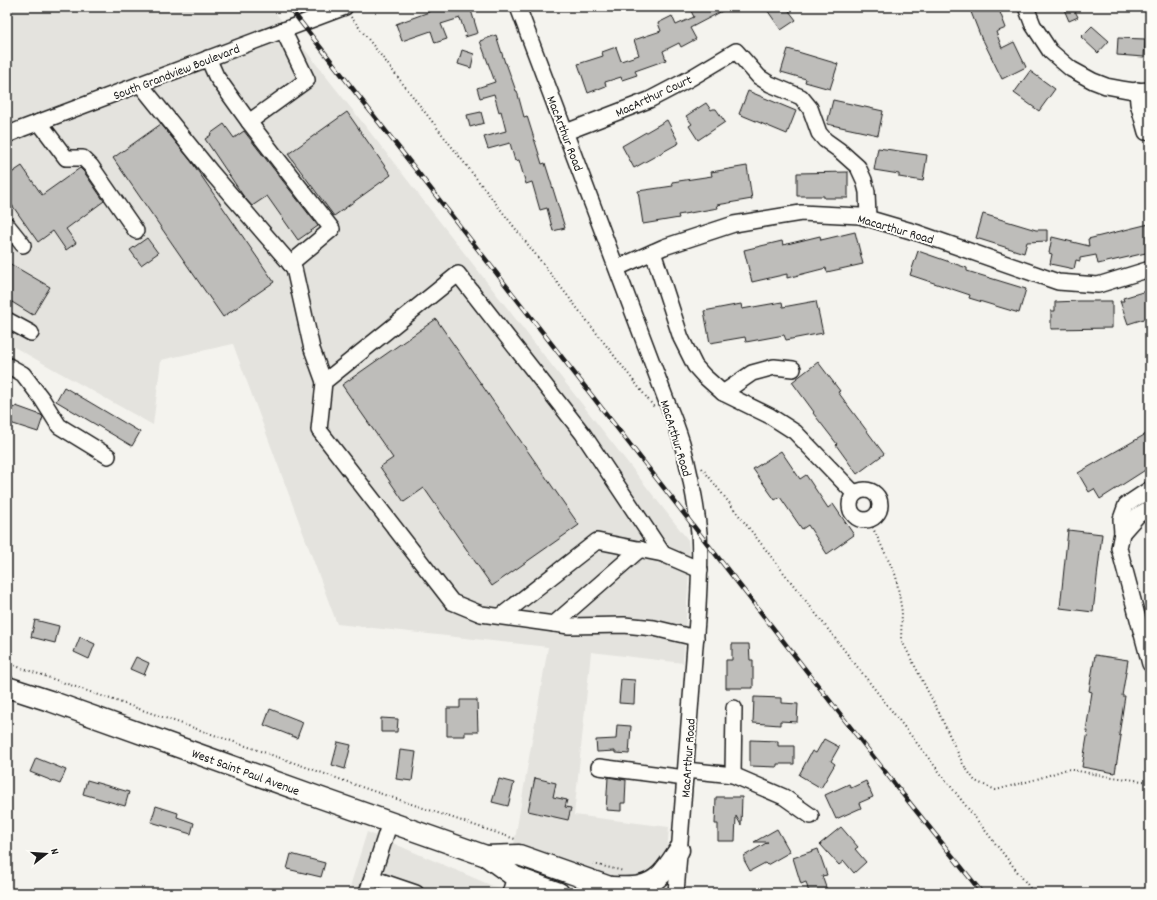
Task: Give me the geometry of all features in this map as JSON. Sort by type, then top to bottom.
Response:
[{"type":"main road","name":"West Saint Paul Avenue","points":[[7,687],[486,856],[519,855],[619,890]]},
{"type":"main road","points":[[619,890],[640,886],[655,880],[666,870],[680,850]]},
{"type":"main road","name":"West Saint Paul Avenue","points":[[486,856],[512,885],[559,893]]},
{"type":"street","name":"South Grandview Boulevard","points":[[7,135],[345,7]]},
{"type":"street","name":"MacArthur Road","points":[[518,7],[681,442],[696,509],[699,533],[700,570],[676,893]]},
{"type":"street","points":[[1026,7],[1033,25],[1050,51],[1071,69],[1106,86],[1122,89],[1144,90],[1138,102],[1146,132],[1150,132]]},
{"type":"street","points":[[248,122],[307,80],[283,30]]},
{"type":"street","name":"MacArthur Court","points":[[566,132],[649,100],[689,79],[736,51],[759,77],[770,84],[801,97],[810,108],[819,133],[825,140],[858,167],[864,180],[867,192],[868,218]]},
{"type":"street","points":[[208,58],[216,76],[248,122],[332,229],[290,264]]},
{"type":"street","points":[[140,84],[211,172],[294,268],[312,349],[324,382],[319,430],[452,602],[481,614],[570,626],[624,625],[654,628],[696,638]]},
{"type":"street","points":[[39,122],[66,158],[83,158],[91,166],[136,231]]},
{"type":"street","name":"Macarthur Road","points":[[617,268],[664,247],[734,224],[800,213],[860,216],[868,218],[918,233],[1058,282],[1098,285],[1150,269]]},
{"type":"street","points":[[7,225],[23,245]]},
{"type":"street","points":[[653,252],[681,338],[695,366],[704,376],[723,392],[770,416],[796,432],[856,494]]},
{"type":"street","points":[[324,382],[458,274],[583,434],[663,554]]},
{"type":"street","points":[[7,320],[31,333]]},
{"type":"street","points":[[7,365],[23,374],[42,399],[59,426],[108,456]]},
{"type":"street","points":[[723,392],[752,373],[774,367],[793,369]]},
{"type":"street","points":[[1150,489],[1126,505],[1121,519],[1122,533],[1119,548],[1150,664]]},
{"type":"street","points":[[864,490],[874,492],[880,500],[878,514],[869,520],[859,519],[855,516],[852,512],[850,502],[852,497],[864,490]]},
{"type":"street","points":[[1122,533],[1138,515],[1150,508]]},
{"type":"street","points":[[502,616],[597,541],[663,554],[700,570]]},
{"type":"street","points":[[554,624],[640,550]]},
{"type":"street","points":[[733,775],[734,708]]},
{"type":"street","points":[[599,766],[685,774],[733,775],[784,797],[811,816]]},
{"type":"street","points":[[367,893],[390,822]]},
{"type":"street","points":[[372,878],[416,893]]},
{"type":"path","points":[[345,7],[659,412]]},
{"type":"path","points":[[702,469],[1034,893]]},
{"type":"path","points":[[869,520],[896,576],[902,612],[901,639],[939,713],[962,764],[975,781],[996,790],[1038,779],[1067,769],[1150,782]]},
{"type":"path","points":[[7,663],[427,810],[518,840]]},
{"type":"path","points":[[591,863],[627,872]]},
{"type":"shaded area","points":[[7,7],[271,7],[688,540],[690,558],[683,663],[591,652],[574,815],[669,827],[667,854],[658,871],[630,879],[574,867],[514,845],[548,647],[337,624],[233,344],[161,360],[153,425],[7,343]]},
{"type":"shaded area","points":[[367,832],[509,893],[348,893]]},
{"type":"building","points":[[441,7],[470,7],[478,33],[465,37],[466,33],[460,18],[441,24],[447,39],[435,43],[431,31],[402,41],[396,24]]},
{"type":"building","points":[[689,7],[730,7],[690,28],[696,39],[681,47],[679,43],[663,51],[666,60],[635,71],[637,75],[622,80],[621,77],[605,82],[606,86],[588,93],[578,64],[603,56],[602,52],[616,47],[621,61],[639,55],[634,40],[661,31],[658,23],[672,16],[676,25],[694,17]]},
{"type":"building","points":[[765,7],[786,7],[796,20],[781,30]]},
{"type":"building","points":[[969,7],[998,7],[1006,28],[996,32],[1002,48],[1014,42],[1026,67],[1002,79],[982,40]]},
{"type":"building","points":[[1063,7],[1073,7],[1078,17],[1069,21]]},
{"type":"building","points":[[1092,26],[1109,41],[1098,53],[1081,37]]},
{"type":"building","points":[[496,35],[505,63],[517,91],[524,117],[527,116],[542,164],[545,163],[565,228],[553,231],[547,208],[540,210],[532,182],[526,184],[519,160],[515,161],[510,143],[488,149],[484,137],[506,131],[501,111],[499,112],[494,94],[480,98],[477,88],[495,82],[480,41]]},
{"type":"building","points":[[1118,38],[1145,39],[1144,57],[1117,55]]},
{"type":"building","points":[[788,49],[838,64],[830,89],[805,82],[806,79],[781,72]]},
{"type":"building","points":[[462,50],[474,54],[471,68],[458,64]]},
{"type":"building","points":[[1030,71],[1055,89],[1039,111],[1014,93]]},
{"type":"building","points":[[748,91],[796,111],[787,134],[739,114]]},
{"type":"building","points":[[833,100],[883,111],[878,135],[827,124]]},
{"type":"building","points":[[706,103],[711,110],[716,109],[725,122],[698,140],[689,126],[692,124],[686,116]]},
{"type":"building","points":[[347,112],[391,175],[334,216],[288,154]]},
{"type":"building","points":[[481,112],[484,123],[470,127],[467,115]]},
{"type":"building","points":[[667,120],[679,143],[634,168],[622,146]]},
{"type":"building","points":[[161,124],[191,161],[274,282],[223,317],[113,158]]},
{"type":"building","points":[[224,124],[234,138],[244,131],[318,226],[298,240],[267,196],[252,206],[244,197],[205,139]]},
{"type":"building","points":[[878,148],[927,155],[923,181],[899,177],[899,174],[874,170]]},
{"type":"building","points":[[22,166],[42,195],[80,168],[104,201],[66,229],[76,243],[66,250],[53,231],[38,242],[7,198],[7,176]]},
{"type":"building","points":[[747,166],[752,199],[717,205],[718,208],[678,215],[679,218],[643,224],[638,191],[673,186],[672,182],[712,176],[711,172]]},
{"type":"building","points":[[848,172],[848,198],[797,196],[797,173]]},
{"type":"building","points":[[983,214],[1036,230],[1047,230],[1047,241],[1027,242],[1024,253],[976,238]]},
{"type":"building","points":[[1149,224],[1150,252],[1098,264],[1096,255],[1080,258],[1080,261],[1076,260],[1074,269],[1050,264],[1052,254],[1049,253],[1052,237],[1089,246],[1088,239]]},
{"type":"building","points":[[855,232],[863,264],[827,272],[826,268],[787,278],[787,274],[752,282],[744,250],[782,241],[783,245],[820,236],[821,240]]},
{"type":"building","points":[[147,238],[158,253],[141,265],[130,250]]},
{"type":"building","points":[[918,251],[967,268],[967,271],[1026,289],[1019,313],[969,298],[970,295],[910,275]]},
{"type":"building","points":[[7,262],[50,287],[33,315],[7,299]]},
{"type":"building","points":[[1146,291],[1150,305],[1150,317],[1128,324],[1120,301],[1124,301],[1123,298]]},
{"type":"building","points":[[816,301],[823,333],[786,340],[784,335],[746,342],[745,337],[710,343],[704,311],[741,304],[742,309],[782,302],[783,307]]},
{"type":"building","points":[[1112,301],[1112,328],[1051,329],[1051,311],[1055,311],[1055,302]]},
{"type":"building","points":[[436,319],[579,525],[492,586],[424,488],[404,502],[380,467],[393,458],[342,385]]},
{"type":"building","points":[[818,362],[840,391],[838,392],[884,454],[857,474],[792,382]]},
{"type":"building","points":[[64,387],[140,432],[132,446],[56,401]]},
{"type":"building","points":[[7,406],[15,408],[16,406],[41,415],[43,417],[38,432],[7,422]]},
{"type":"building","points":[[1146,434],[1150,441],[1150,467],[1100,499],[1094,489],[1089,492],[1078,473]]},
{"type":"building","points":[[781,451],[800,479],[806,475],[828,508],[833,504],[854,535],[827,554],[808,525],[802,529],[780,497],[775,500],[753,469]]},
{"type":"building","points":[[1068,530],[1102,534],[1093,612],[1060,608]]},
{"type":"building","points":[[35,620],[59,626],[55,643],[31,637]]},
{"type":"building","points":[[80,637],[95,644],[89,659],[74,652]]},
{"type":"building","points":[[732,644],[749,644],[750,660],[753,660],[753,688],[726,688],[726,660],[732,660]]},
{"type":"building","points":[[1095,655],[1128,660],[1122,696],[1125,696],[1115,773],[1082,767],[1092,692],[1089,691]]},
{"type":"building","points":[[136,657],[149,663],[144,675],[130,669]]},
{"type":"building","points":[[621,679],[635,680],[634,704],[619,703]]},
{"type":"building","points":[[754,697],[782,698],[782,703],[798,704],[797,722],[780,721],[780,725],[753,723]]},
{"type":"building","points":[[460,700],[477,700],[478,732],[465,732],[465,736],[447,736],[447,708],[460,708]]},
{"type":"building","points":[[270,709],[303,722],[297,738],[264,725]]},
{"type":"building","points":[[381,718],[398,719],[397,732],[381,732]]},
{"type":"building","points":[[617,725],[631,726],[629,754],[615,753],[615,751],[597,752],[596,740],[616,739]]},
{"type":"building","points":[[824,739],[839,747],[831,761],[835,764],[821,788],[799,775],[812,751],[816,753]]},
{"type":"building","points":[[750,740],[778,741],[778,746],[794,746],[794,764],[777,764],[777,767],[750,766]]},
{"type":"building","points":[[338,742],[351,745],[345,769],[332,765]]},
{"type":"building","points":[[400,750],[416,752],[412,781],[396,779]]},
{"type":"building","points":[[36,758],[66,770],[60,784],[30,772]]},
{"type":"building","points":[[608,777],[626,780],[625,803],[621,803],[621,811],[606,810]]},
{"type":"building","points":[[535,778],[556,783],[553,797],[567,800],[565,807],[571,808],[568,820],[528,811]]},
{"type":"building","points":[[499,779],[514,783],[508,806],[492,802]]},
{"type":"building","points":[[87,780],[129,792],[125,806],[83,794]]},
{"type":"building","points":[[866,781],[873,797],[859,803],[861,808],[836,819],[825,795],[849,784],[851,788]]},
{"type":"building","points":[[716,797],[742,797],[741,825],[736,816],[735,841],[718,841],[718,824],[715,824]]},
{"type":"building","points":[[156,806],[178,813],[177,817],[194,823],[191,834],[151,822]]},
{"type":"building","points":[[841,827],[858,847],[855,849],[866,862],[854,873],[844,861],[839,865],[820,844]]},
{"type":"building","points":[[777,829],[790,852],[767,865],[765,863],[750,871],[744,860],[744,856],[768,842],[754,842]]},
{"type":"building","points":[[818,849],[827,875],[822,876],[828,893],[809,893],[806,882],[801,884],[793,858]]},
{"type":"building","points":[[291,854],[325,863],[321,877],[287,869]]},
{"type":"railway","points":[[289,7],[897,787],[982,893]]}]
